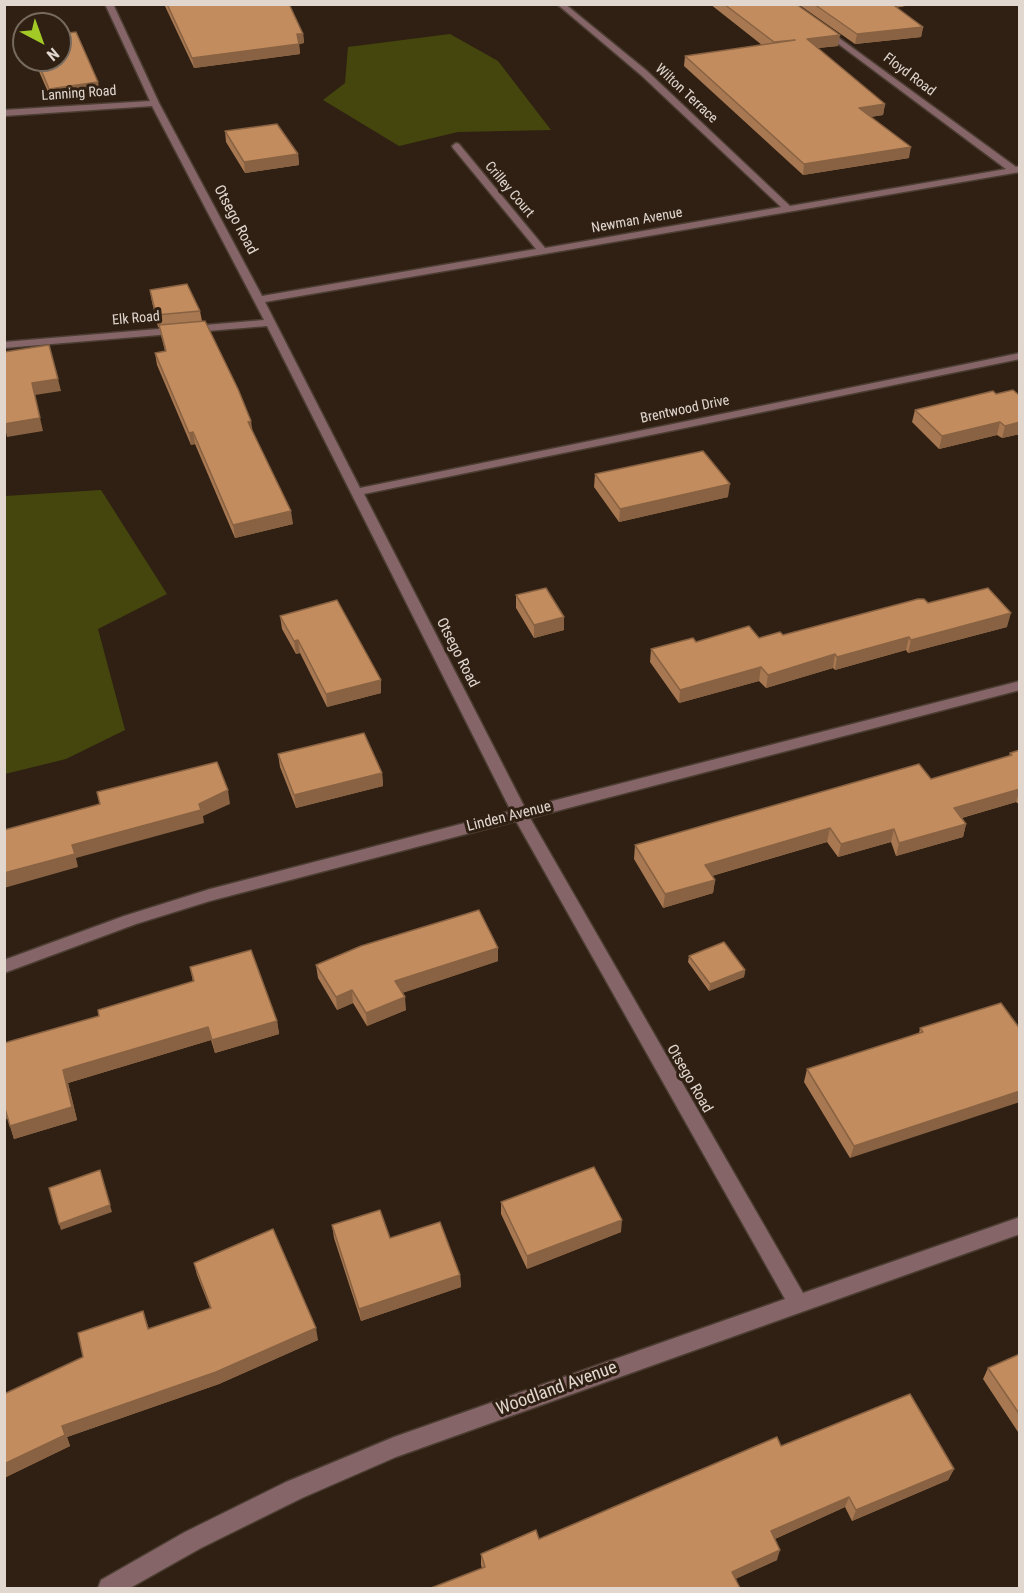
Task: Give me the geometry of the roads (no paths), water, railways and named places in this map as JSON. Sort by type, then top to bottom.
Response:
[{"type":"street","name":"Otsego Road","points":[[109,4],[156,103],[521,815],[798,1304]]},
{"type":"street","name":"Wilton Terrace","points":[[560,4],[644,73],[788,209]]},
{"type":"street","name":"Floyd Road","points":[[814,22],[1017,170]]},
{"type":"street","name":"Lanning Road","points":[[4,113],[156,103]]},
{"type":"street","name":"Crilley Court","points":[[456,146],[542,250]]},
{"type":"street","name":"Newman Avenue","points":[[259,300],[1017,170]]},
{"type":"street","name":"Elk Road","points":[[4,345],[270,323]]},
{"type":"street","name":"Brentwood Drive","points":[[357,492],[1020,357]]},
{"type":"street","name":"Linden Avenue","points":[[4,968],[130,920],[210,895],[1020,685]]},
{"type":"street","name":"Woodland Avenue","points":[[109,1588],[193,1540],[294,1490],[394,1447],[1020,1225]]}]
